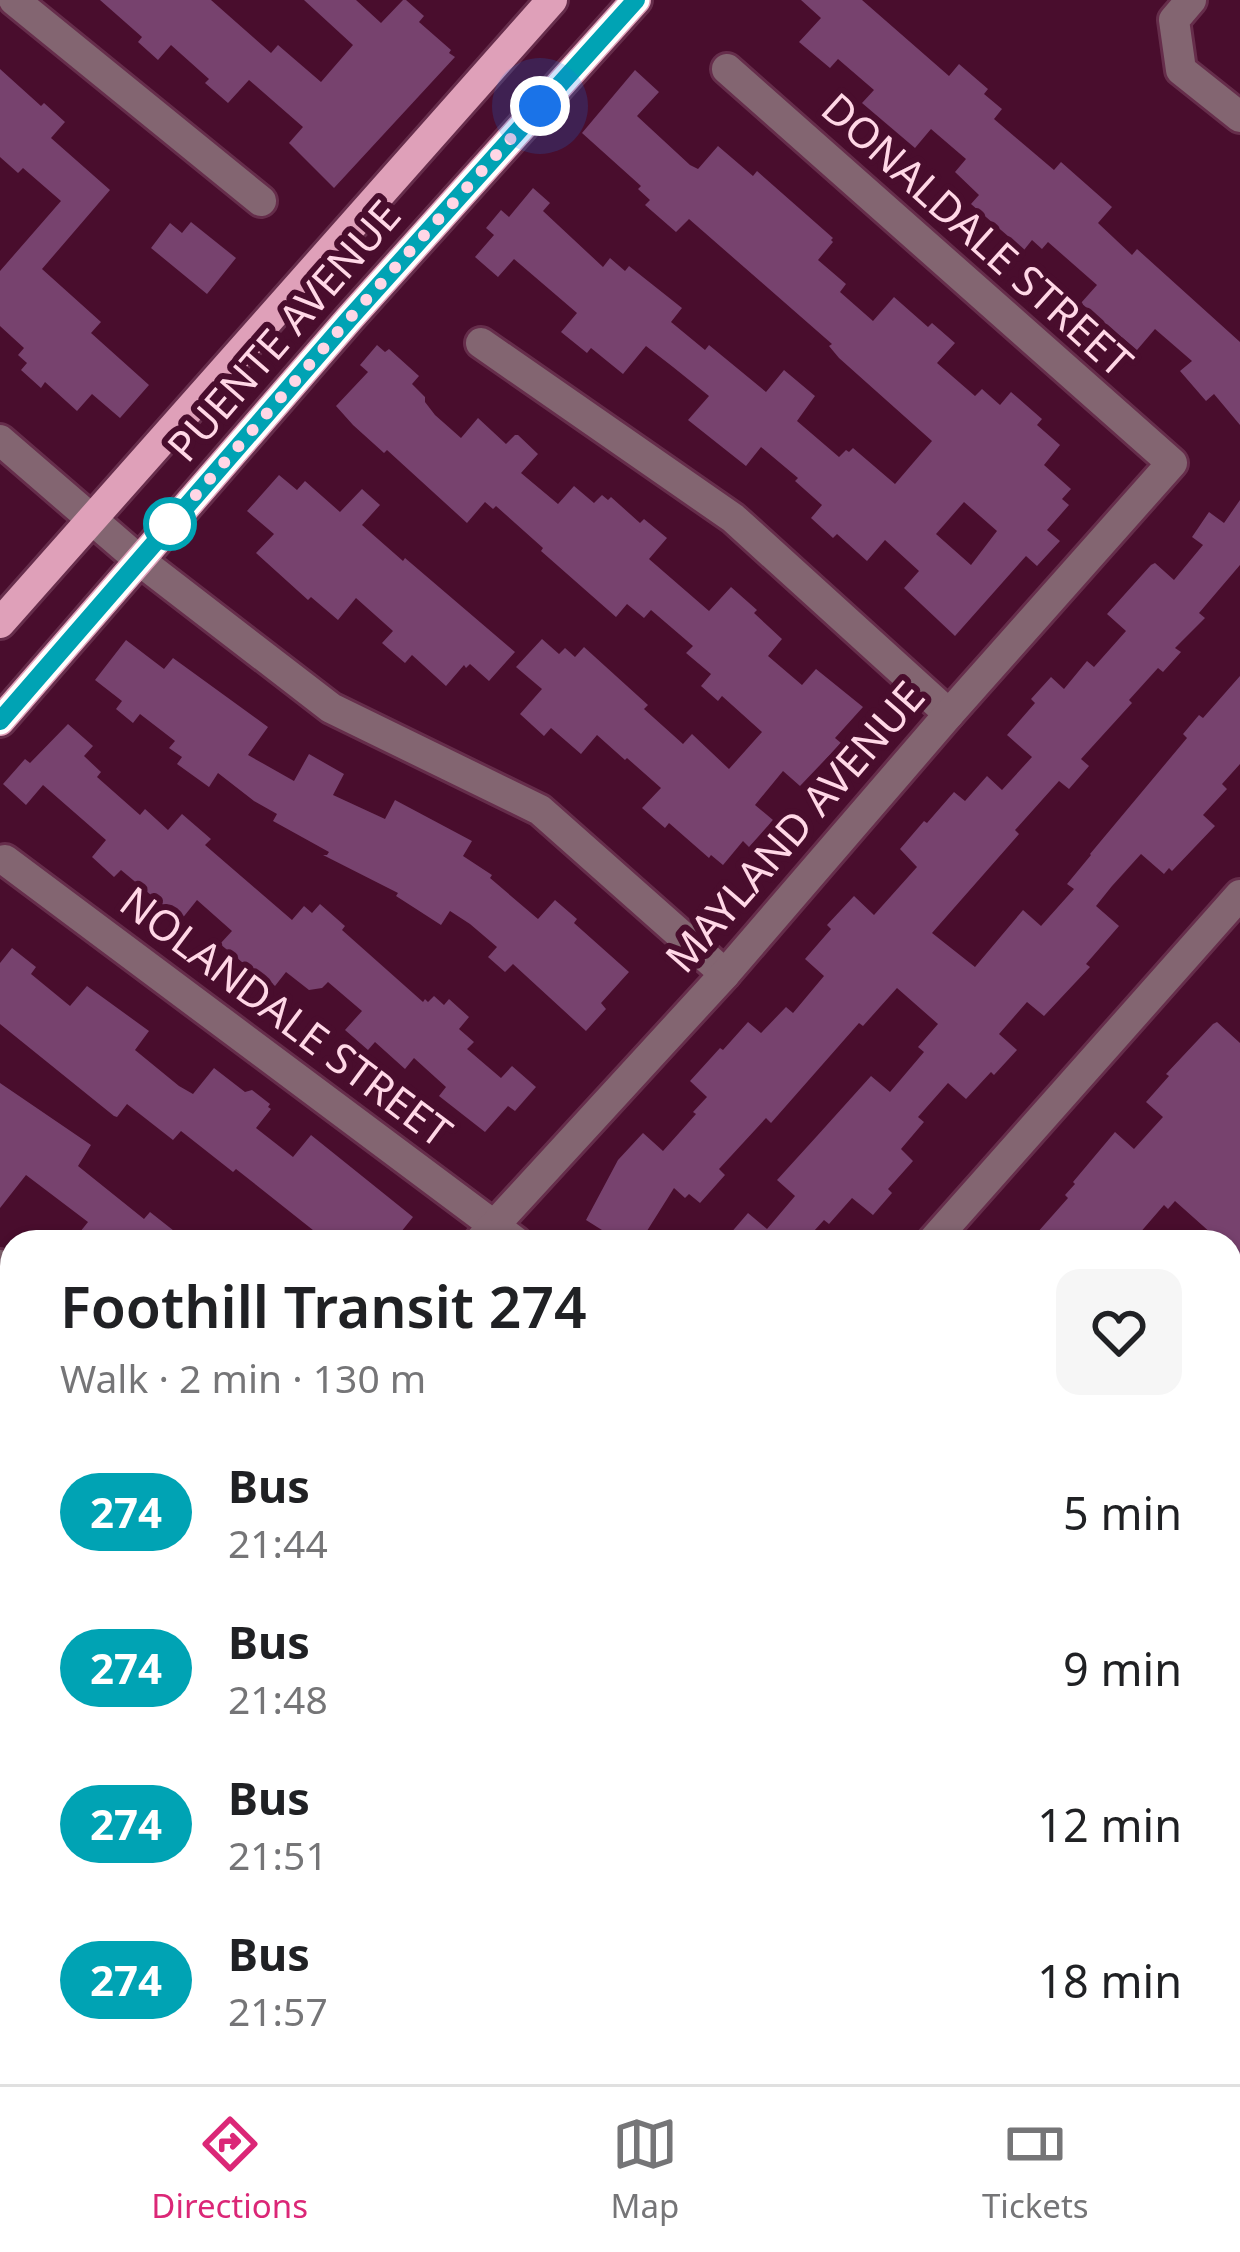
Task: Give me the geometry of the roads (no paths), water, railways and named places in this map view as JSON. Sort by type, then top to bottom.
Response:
[{"type":"main road","name":"PUENTE AVENUE","points":[[0,623],[552,0]]},
{"type":"main road","name":"PUENTE AVENUE","points":[[0,721],[349,319],[636,0]]},
{"type":"street","points":[[14,0],[261,201]]},
{"type":"street","points":[[1191,0],[1174,20],[1181,70],[1240,117]]},
{"type":"street","name":"DONALDALE STREET","points":[[727,69],[1172,463]]},
{"type":"street","points":[[481,344],[733,518],[949,714]]},
{"type":"street","points":[[0,440],[139,560],[331,708],[540,810],[725,974]]},
{"type":"street","name":"MAYLAND AVENUE","points":[[501,1230],[1172,463]]},
{"type":"street","name":"NOLANDALE STREET","points":[[5,860],[488,1230]]},
{"type":"street","points":[[943,1230],[1240,895]]}]
